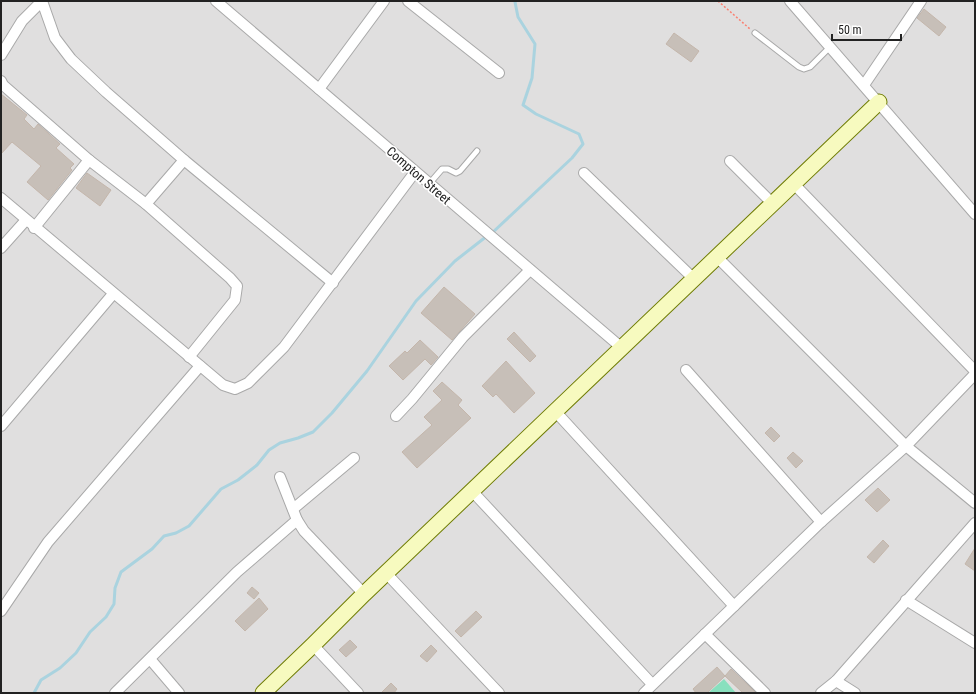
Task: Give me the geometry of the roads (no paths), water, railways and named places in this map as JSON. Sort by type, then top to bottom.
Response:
[{"type":"street","points":[[1,55],[22,21],[42,1],[55,38],[71,59],[106,92],[184,160],[333,283]]},
{"type":"street","name":"Compton Street","points":[[216,1],[428,184],[622,348]]},
{"type":"street","points":[[319,89],[384,1]]},
{"type":"street","points":[[408,1],[499,72]]},
{"type":"street","points":[[790,1],[831,46],[975,214]]},
{"type":"street","points":[[864,85],[922,1]]},
{"type":"street","points":[[1,81],[2,85],[89,160],[146,204],[230,278],[237,286],[235,300],[189,357]]},
{"type":"street","points":[[263,693],[313,646],[364,594],[879,102]]},
{"type":"street","points":[[34,228],[89,160]]},
{"type":"street","points":[[146,204],[184,160]]},
{"type":"street","points":[[730,162],[772,203]]},
{"type":"street","points":[[1,198],[34,228],[223,385],[235,389],[248,383],[284,347],[415,172]]},
{"type":"street","points":[[584,173],[694,279]]},
{"type":"street","points":[[644,693],[821,522],[906,446],[975,373],[793,183]]},
{"type":"street","points":[[1,248],[26,220]]},
{"type":"street","points":[[717,257],[906,446],[975,503]]},
{"type":"street","points":[[396,416],[412,399],[463,337],[530,270]]},
{"type":"street","points":[[1,426],[113,294]]},
{"type":"street","points":[[1,611],[53,536],[200,366]]},
{"type":"street","points":[[686,370],[821,522]]},
{"type":"street","points":[[555,411],[734,606]]},
{"type":"street","points":[[293,509],[354,458]]},
{"type":"street","points":[[280,477],[297,520],[304,531],[364,594]]},
{"type":"street","points":[[472,491],[652,684]]},
{"type":"street","points":[[115,693],[237,572],[297,520]]},
{"type":"street","points":[[821,693],[836,681],[975,522]]},
{"type":"street","points":[[386,573],[499,693]]},
{"type":"street","points":[[906,600],[975,643]]},
{"type":"street","points":[[705,634],[766,693]]},
{"type":"street","points":[[313,646],[358,693]]},
{"type":"street","points":[[150,659],[179,693]]},
{"type":"street","points":[[836,681],[855,693]]},
{"type":"lane","points":[[755,33],[799,67],[804,69],[810,67],[831,46]]},
{"type":"lane","points":[[428,184],[442,169],[448,169],[456,173],[460,171],[477,151]]},
{"type":"waterway","points":[[492,233],[572,158],[583,144],[579,134],[536,114],[523,105],[532,78],[535,44],[518,17],[516,1]]},
{"type":"waterway","points":[[34,693],[41,680],[60,668],[76,653],[90,632],[106,617],[114,604],[115,588],[121,572],[152,549],[164,536],[176,533],[189,526],[221,489],[238,480],[257,465],[269,450],[280,443],[313,432],[332,413],[367,371],[416,301],[455,261],[487,236]]}]
